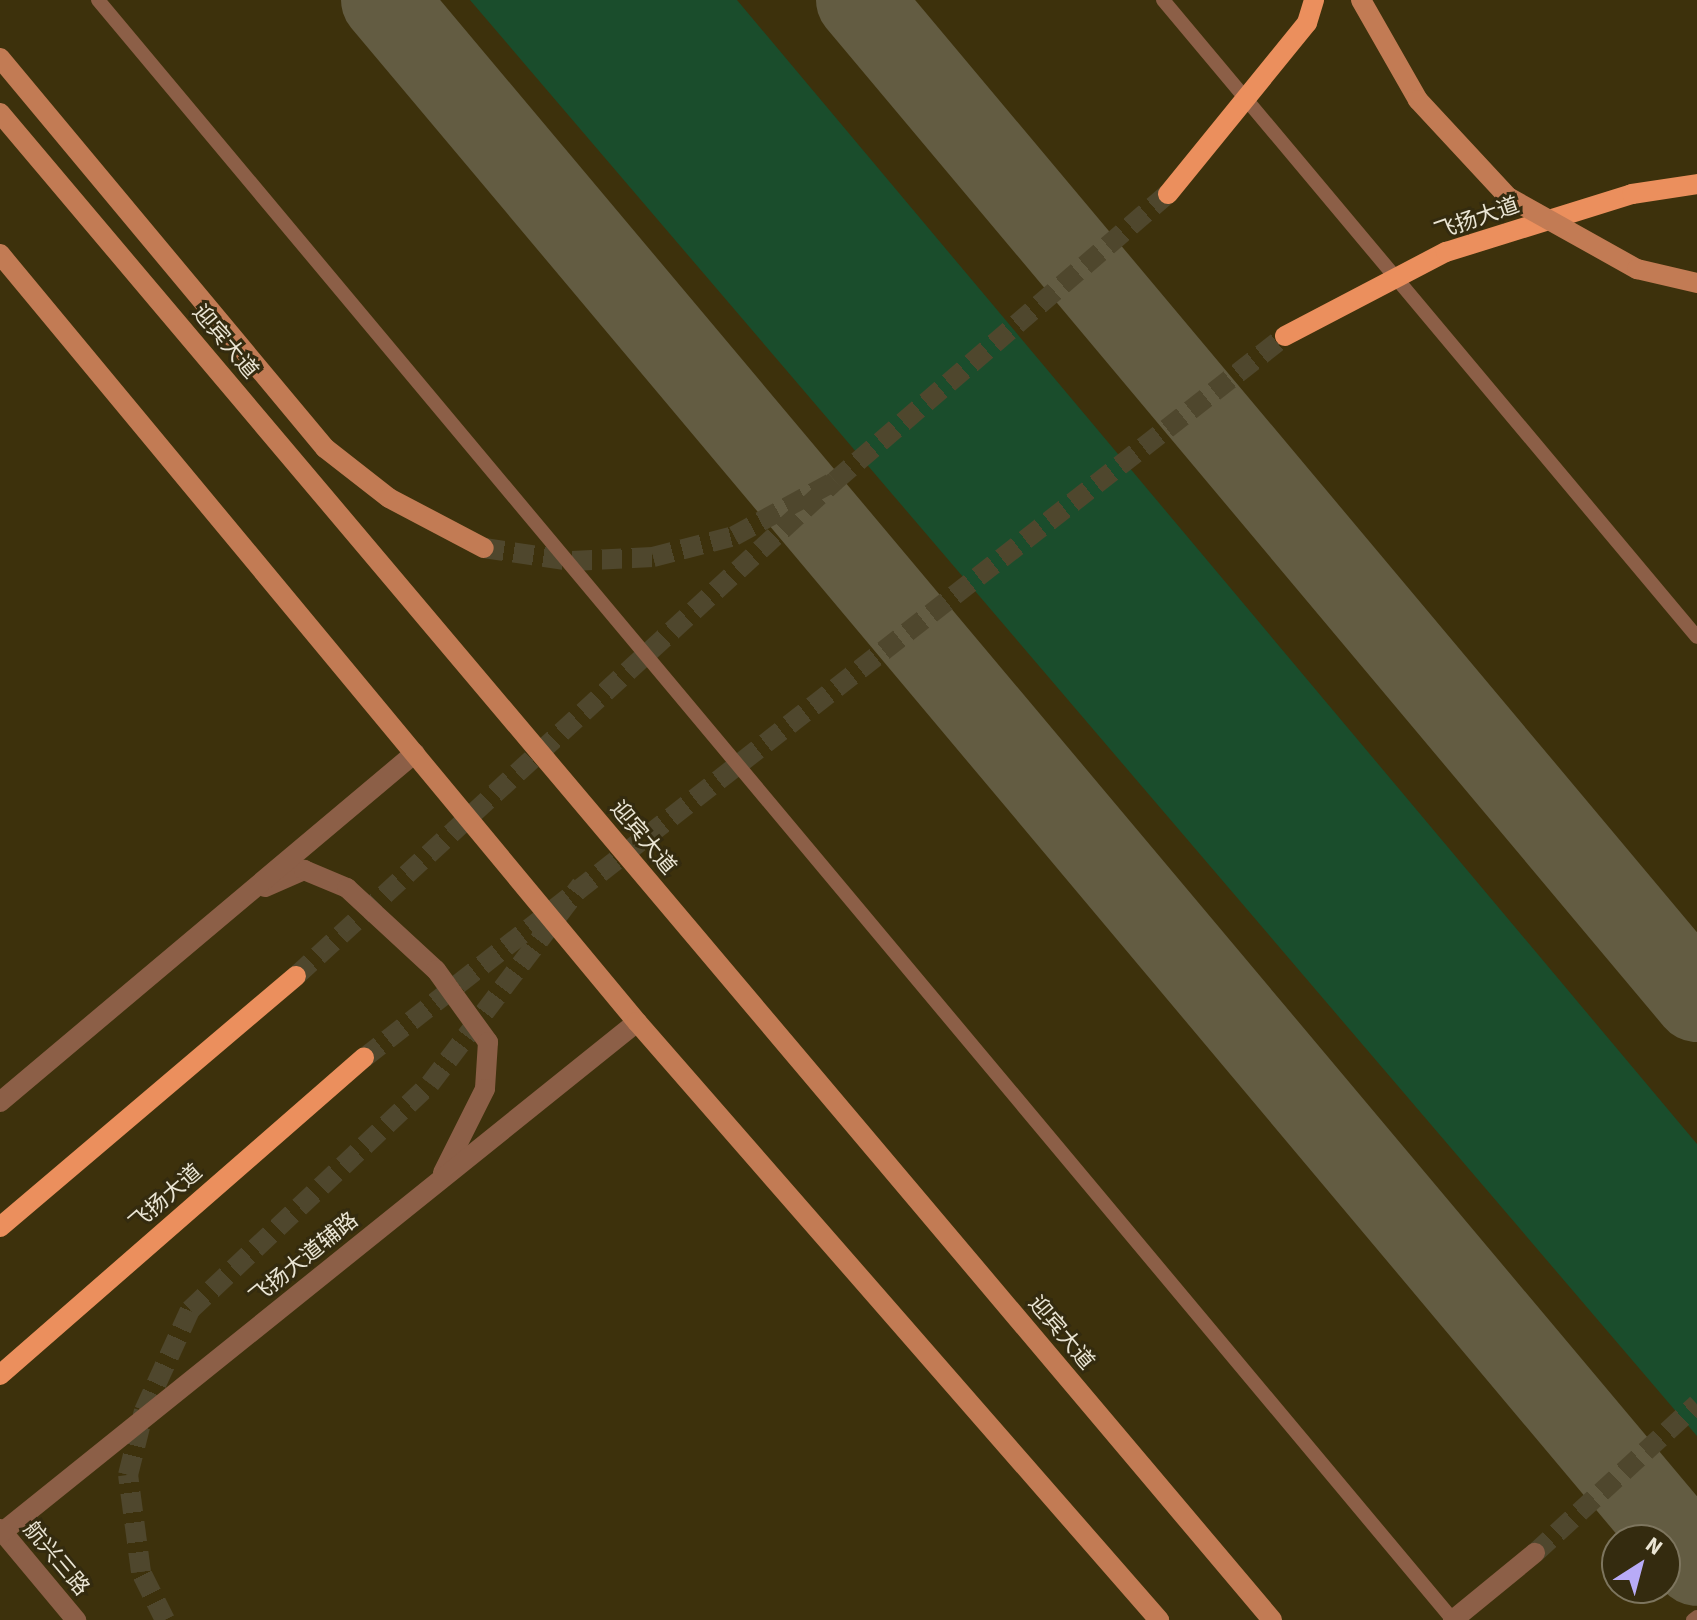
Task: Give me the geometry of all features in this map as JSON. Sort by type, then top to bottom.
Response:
[{"type":"main road","points":[[1168,194],[1307,23],[1314,0]]},
{"type":"main road","points":[[1361,0],[1418,100],[1508,197],[1637,269],[1697,283]]},
{"type":"main road","points":[[0,58],[325,448],[389,498],[484,548]]},
{"type":"main road","name":"迎宾大道","points":[[0,113],[1272,1620]]},
{"type":"main road","name":"飞扬大道","points":[[1285,336],[1446,252],[1632,194],[1697,184]]},
{"type":"main road","points":[[0,254],[637,1022],[1159,1620]]},
{"type":"main road","points":[[0,1227],[296,976]]},
{"type":"main road","name":"飞扬大道","points":[[0,1375],[364,1058]]},
{"type":"main road","points":[[1249,1594],[1258,1620]]},
{"type":"street","points":[[0,1102],[415,753]]},
{"type":"street","points":[[245,896],[304,870],[347,888],[387,920],[468,1011],[488,1042],[485,1089],[440,1181]]},
{"type":"street","name":"飞扬大道辅路","points":[[1,1532],[637,1022]]},
{"type":"street","name":"航兴三路","points":[[1,1532],[76,1620]]},
{"type":"street","points":[[1453,1620],[1535,1553]]},
{"type":"lane","points":[[98,0],[1453,1620]]},
{"type":"lane","points":[[1163,0],[1697,637]]},
{"type":"shaded area","points":[[0,0],[1697,0],[1697,1620],[0,1620]]},
{"type":"green space","points":[[470,0],[737,0],[1697,1144],[1697,1436]]},
{"type":"taxiway","points":[[384,0],[1697,1563]]},
{"type":"taxiway","points":[[859,0],[1697,999]]},
{"type":"tunnel","points":[[296,976],[835,481],[1168,194]]},
{"type":"tunnel","points":[[364,1058],[1285,336]]},
{"type":"tunnel","points":[[484,548],[572,561],[653,557],[734,536],[835,481]]},
{"type":"tunnel","points":[[165,1620],[141,1572],[128,1475],[144,1411],[190,1310],[430,1084],[581,885]]},
{"type":"tunnel","points":[[1535,1553],[1697,1404]]}]
